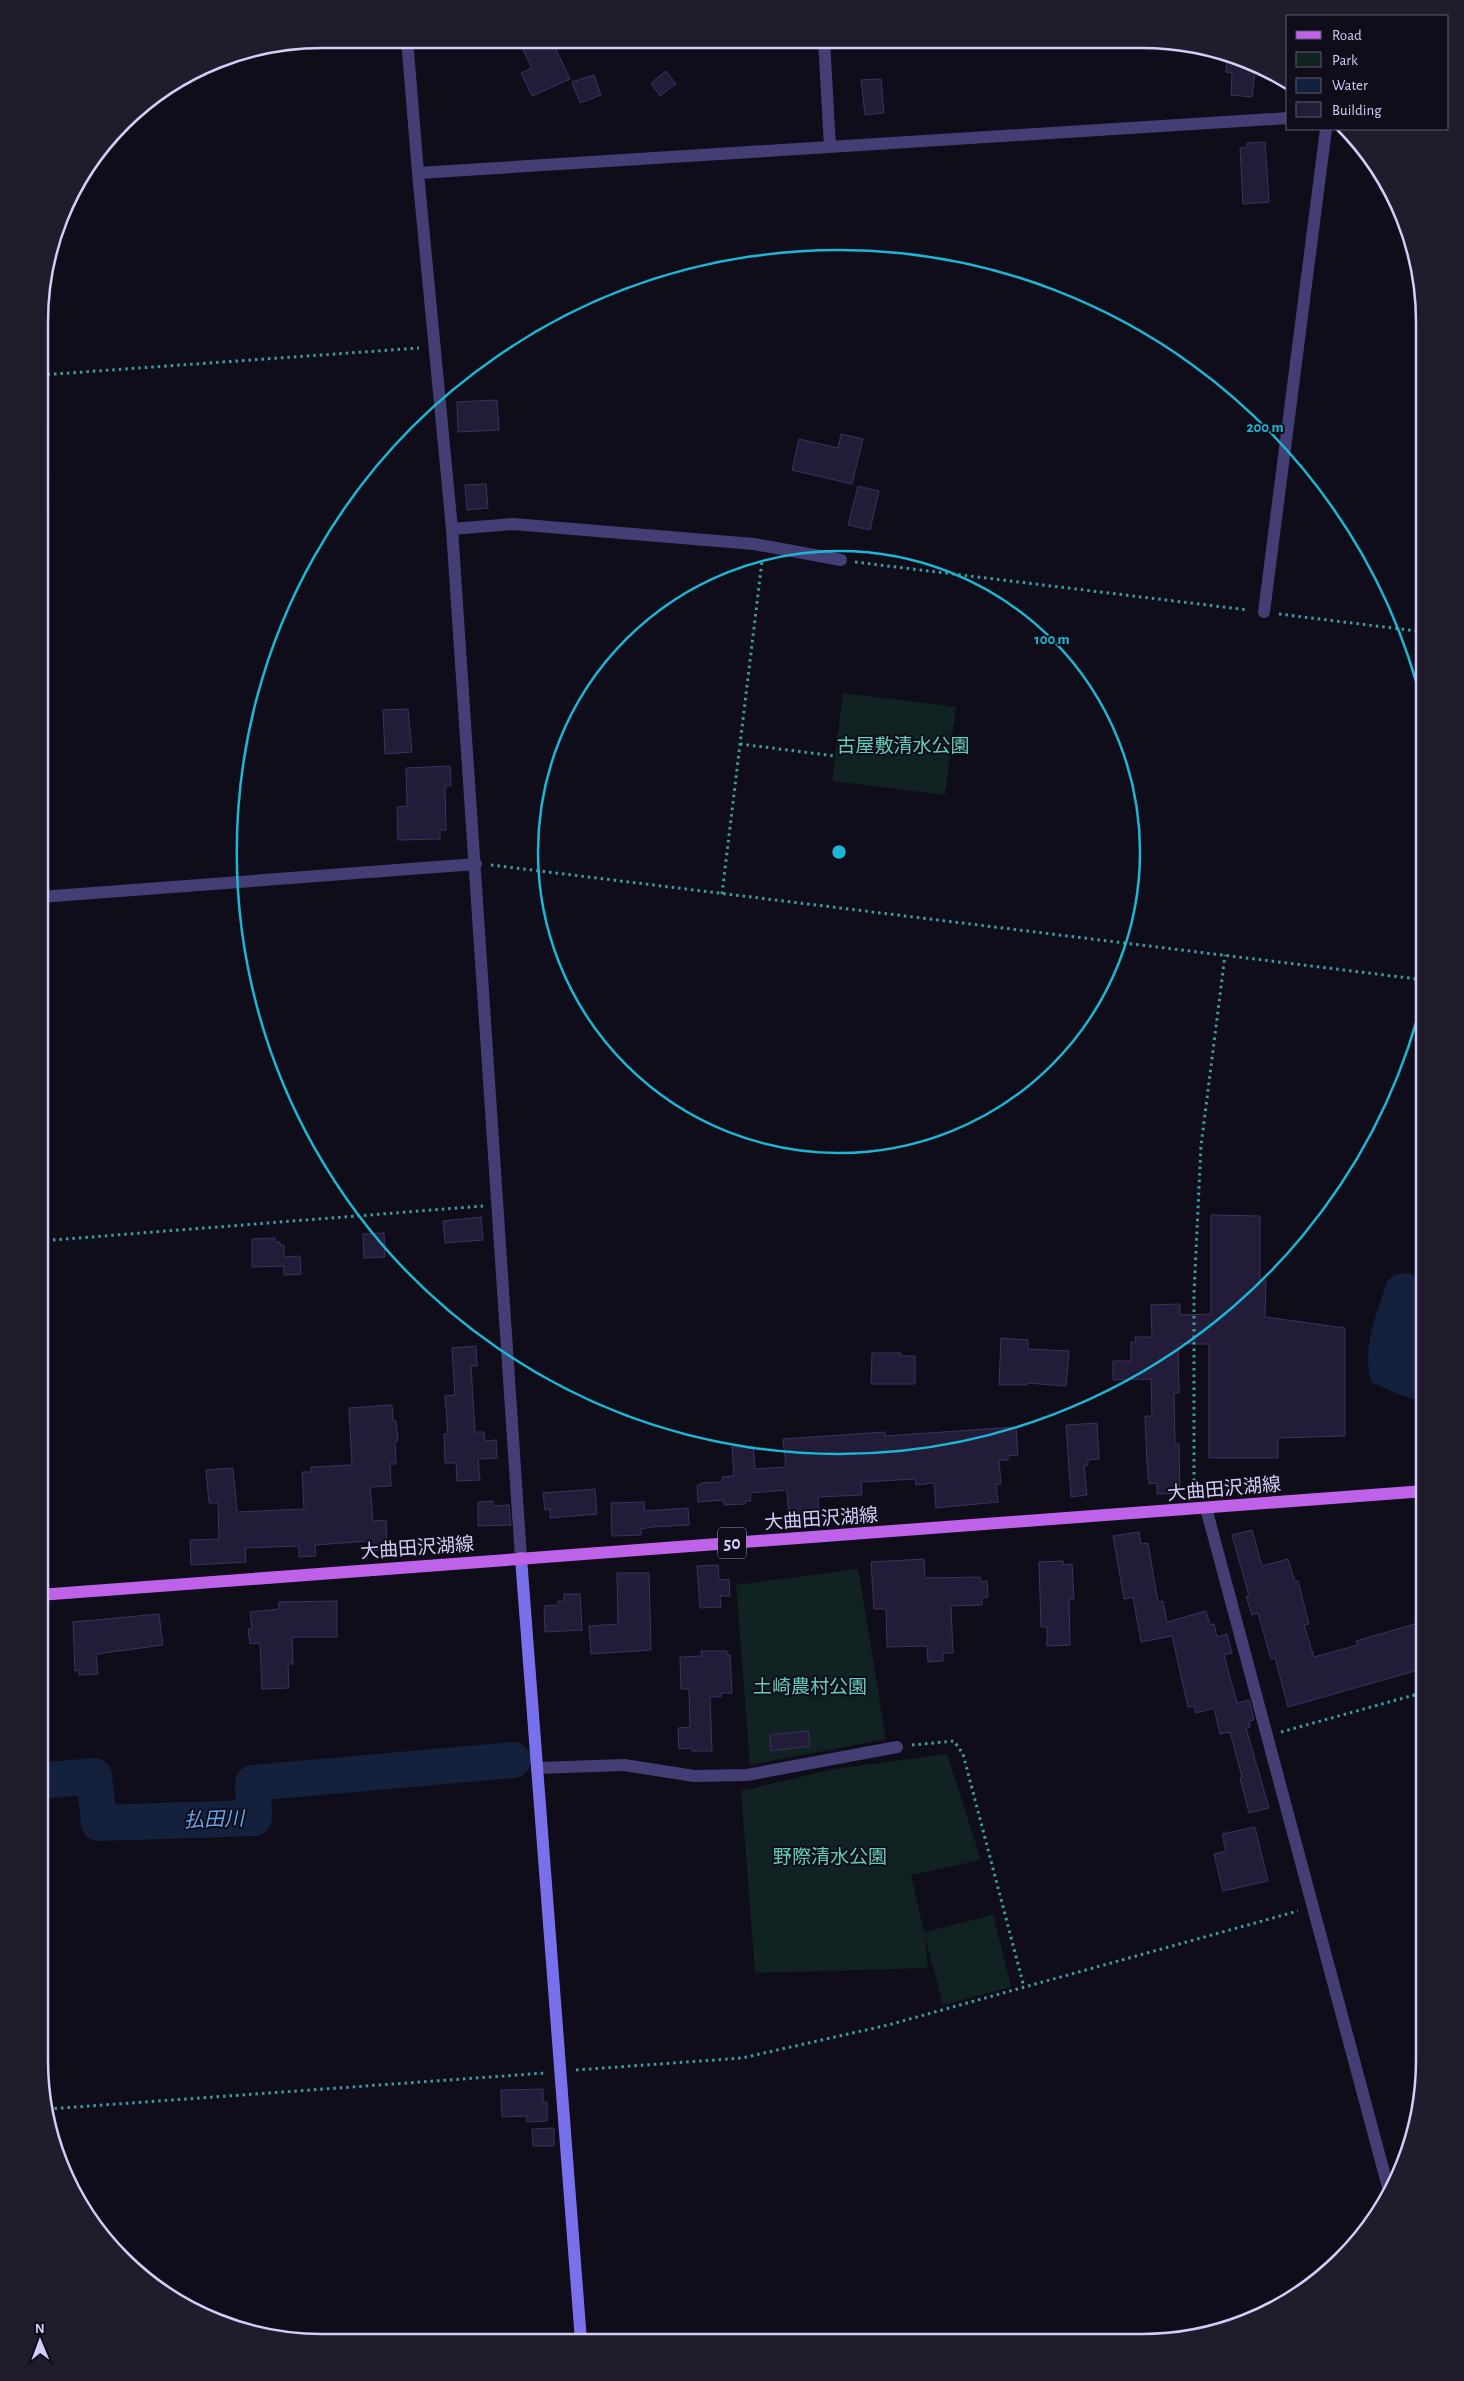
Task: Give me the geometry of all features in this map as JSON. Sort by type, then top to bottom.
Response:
[{"type":"main road","name":"大曲田沢湖線","points":[[47,1594],[1416,1492]]},
{"type":"street","points":[[409,47],[418,174],[452,530],[476,864],[496,1205],[580,2334]]},
{"type":"street","points":[[824,47],[830,147]]},
{"type":"street","points":[[418,174],[1286,118]]},
{"type":"street","points":[[1264,612],[1326,130]]},
{"type":"street","points":[[452,530],[513,524],[764,546],[841,560]]},
{"type":"street","points":[[47,895],[476,864]]},
{"type":"street","points":[[1200,1509],[1267,1736],[1387,2183]]},
{"type":"street","points":[[537,1768],[624,1765],[694,1776],[748,1775],[897,1747]]},
{"type":"path","points":[[47,375],[435,346]]},
{"type":"path","points":[[722,894],[764,546]]},
{"type":"path","points":[[841,560],[1416,631]]},
{"type":"path","points":[[740,744],[835,756]]},
{"type":"path","points":[[476,864],[1416,979]]},
{"type":"path","points":[[1200,1509],[1194,1294],[1200,1146],[1225,955]]},
{"type":"path","points":[[47,1240],[496,1205]]},
{"type":"path","points":[[1267,1736],[1416,1695]]},
{"type":"path","points":[[897,1747],[954,1741],[962,1754],[1024,1987]]},
{"type":"path","points":[[52,2109],[742,2058],[888,2025],[1313,1907]]},
{"type":"green space","name":"古屋敷清水公園","points":[[843,693],[956,707],[945,795],[832,781]]},
{"type":"green space","name":"土崎農村公園","points":[[858,1569],[886,1739],[750,1765],[736,1585]]},
{"type":"green space","name":"野際清水公園","points":[[947,1754],[981,1860],[911,1875],[924,1932],[993,1915],[1011,1987],[943,2005],[925,1937],[928,1968],[755,1973],[741,1791],[834,1769]]},
{"type":"water","points":[[1405,1273],[1416,1276],[1416,1400],[1371,1382],[1368,1356],[1371,1331],[1387,1282],[1394,1275]]},
{"type":"building","points":[[522,47],[555,47],[570,79],[532,96],[521,73],[532,68]]},
{"type":"building","points":[[1227,61],[1255,72],[1252,97],[1231,95],[1232,73],[1226,72]]},
{"type":"building","points":[[666,71],[676,84],[660,96],[651,83]]},
{"type":"building","points":[[594,75],[601,95],[580,103],[572,82]]},
{"type":"building","points":[[881,79],[884,113],[865,115],[861,80]]},
{"type":"building","points":[[1265,142],[1269,202],[1243,204],[1240,148],[1247,147],[1247,143]]},
{"type":"building","points":[[497,400],[499,430],[458,432],[457,402]]},
{"type":"building","points":[[841,434],[863,439],[852,484],[792,470],[799,439],[838,448]]},
{"type":"building","points":[[486,484],[488,508],[467,510],[465,485]]},
{"type":"building","points":[[858,486],[879,491],[870,530],[848,525]]},
{"type":"building","points":[[408,709],[412,752],[385,754],[383,710]]},
{"type":"building","points":[[450,766],[451,786],[445,786],[446,830],[440,830],[440,839],[398,840],[397,807],[407,806],[406,768]]},
{"type":"building","points":[[1211,1215],[1260,1216],[1260,1280],[1266,1281],[1265,1317],[1345,1328],[1345,1436],[1278,1438],[1278,1458],[1209,1458],[1209,1344],[1178,1344],[1179,1393],[1174,1393],[1175,1444],[1179,1444],[1180,1493],[1157,1494],[1157,1483],[1149,1484],[1147,1463],[1145,1416],[1152,1416],[1151,1379],[1113,1380],[1113,1361],[1131,1361],[1131,1342],[1136,1342],[1135,1337],[1152,1337],[1151,1305],[1180,1304],[1180,1315],[1211,1314]]},
{"type":"building","points":[[481,1217],[483,1240],[445,1243],[443,1221]]},
{"type":"building","points":[[384,1233],[385,1257],[364,1258],[363,1234]]},
{"type":"building","points":[[275,1238],[275,1242],[280,1242],[280,1245],[284,1245],[284,1257],[300,1256],[301,1274],[284,1275],[284,1266],[252,1267],[252,1239]]},
{"type":"building","points":[[1001,1338],[1028,1340],[1028,1349],[1069,1351],[1066,1386],[1027,1383],[1027,1385],[999,1385]]},
{"type":"building","points":[[476,1346],[477,1366],[471,1366],[475,1432],[484,1432],[485,1441],[496,1440],[497,1458],[478,1459],[480,1480],[457,1481],[456,1463],[445,1463],[444,1434],[448,1434],[445,1396],[455,1395],[452,1348]]},
{"type":"building","points":[[872,1353],[901,1353],[900,1356],[915,1356],[915,1384],[871,1384]]},
{"type":"building","points":[[392,1405],[393,1421],[396,1421],[398,1441],[395,1441],[396,1464],[390,1464],[391,1486],[370,1487],[373,1521],[386,1520],[387,1550],[369,1551],[369,1541],[315,1545],[316,1556],[299,1557],[299,1546],[245,1548],[246,1562],[191,1565],[190,1540],[219,1539],[218,1503],[209,1503],[206,1470],[233,1468],[237,1512],[304,1509],[302,1472],[311,1472],[311,1467],[352,1465],[349,1408]]},
{"type":"building","points":[[1097,1423],[1099,1459],[1088,1460],[1088,1465],[1084,1466],[1087,1495],[1071,1497],[1066,1425]]},
{"type":"building","points":[[1016,1427],[1018,1455],[1008,1456],[1008,1460],[999,1460],[1001,1484],[996,1484],[998,1502],[936,1508],[934,1483],[916,1485],[915,1479],[861,1482],[862,1495],[818,1497],[819,1513],[789,1515],[787,1490],[750,1493],[751,1501],[745,1501],[745,1504],[724,1505],[723,1500],[698,1502],[697,1485],[701,1485],[701,1483],[722,1482],[722,1477],[734,1476],[732,1447],[753,1446],[755,1469],[786,1467],[783,1439],[885,1432],[885,1436]]},
{"type":"building","points":[[595,1489],[597,1514],[550,1518],[550,1509],[545,1510],[543,1493]]},
{"type":"building","points":[[493,1501],[493,1506],[509,1505],[511,1525],[478,1526],[478,1502]]},
{"type":"building","points":[[644,1502],[645,1511],[688,1508],[689,1525],[651,1527],[641,1529],[641,1535],[612,1536],[611,1503]]},
{"type":"building","points":[[1252,1530],[1262,1566],[1288,1559],[1295,1582],[1298,1581],[1309,1624],[1304,1625],[1314,1657],[1358,1645],[1356,1641],[1416,1624],[1416,1671],[1288,1707],[1275,1658],[1271,1659],[1258,1613],[1252,1615],[1246,1596],[1249,1596],[1232,1535]]},
{"type":"building","points":[[1139,1532],[1141,1544],[1148,1543],[1158,1602],[1163,1601],[1167,1622],[1206,1611],[1210,1625],[1214,1624],[1217,1637],[1227,1634],[1232,1653],[1224,1655],[1237,1703],[1249,1700],[1254,1720],[1249,1721],[1250,1727],[1246,1728],[1269,1808],[1249,1813],[1230,1732],[1220,1734],[1214,1708],[1196,1713],[1194,1706],[1188,1707],[1172,1636],[1141,1642],[1133,1597],[1124,1599],[1113,1536]]},
{"type":"building","points":[[924,1559],[925,1578],[980,1577],[981,1582],[987,1581],[988,1597],[982,1598],[982,1605],[951,1606],[953,1653],[943,1653],[943,1661],[928,1662],[927,1646],[887,1647],[886,1609],[874,1609],[871,1562]]},
{"type":"building","points":[[1063,1561],[1063,1565],[1072,1564],[1074,1599],[1069,1599],[1070,1645],[1047,1646],[1047,1627],[1041,1627],[1039,1562]]},
{"type":"building","points":[[718,1565],[719,1580],[729,1579],[730,1596],[720,1596],[721,1607],[700,1608],[697,1566]]},
{"type":"building","points":[[617,1573],[649,1573],[651,1650],[591,1654],[589,1626],[618,1624]]},
{"type":"building","points":[[564,1594],[580,1594],[582,1630],[545,1632],[544,1606],[558,1605],[558,1601],[564,1601]]},
{"type":"building","points":[[337,1601],[337,1637],[292,1637],[293,1664],[288,1664],[289,1688],[262,1689],[260,1643],[250,1644],[248,1629],[252,1628],[250,1612],[279,1609],[279,1602]]},
{"type":"building","points":[[159,1614],[163,1645],[96,1654],[98,1674],[79,1675],[79,1670],[75,1671],[73,1622]]},
{"type":"building","points":[[701,1651],[727,1651],[727,1655],[730,1655],[732,1693],[721,1693],[721,1697],[710,1697],[712,1751],[692,1751],[692,1748],[679,1749],[678,1728],[690,1727],[689,1689],[681,1689],[680,1657],[702,1656]]},
{"type":"building","points":[[808,1731],[810,1746],[771,1751],[770,1735]]},
{"type":"building","points":[[1255,1827],[1268,1881],[1223,1891],[1214,1854],[1226,1851],[1222,1834]]},
{"type":"building","points":[[543,2089],[543,2103],[547,2102],[547,2121],[527,2122],[527,2116],[502,2117],[501,2090]]},
{"type":"building","points":[[554,2128],[554,2146],[533,2146],[532,2129]]},
{"type":"waterway","name":"払田川","points":[[47,1780],[94,1776],[99,1823],[254,1818],[253,1783],[513,1760]]}]
